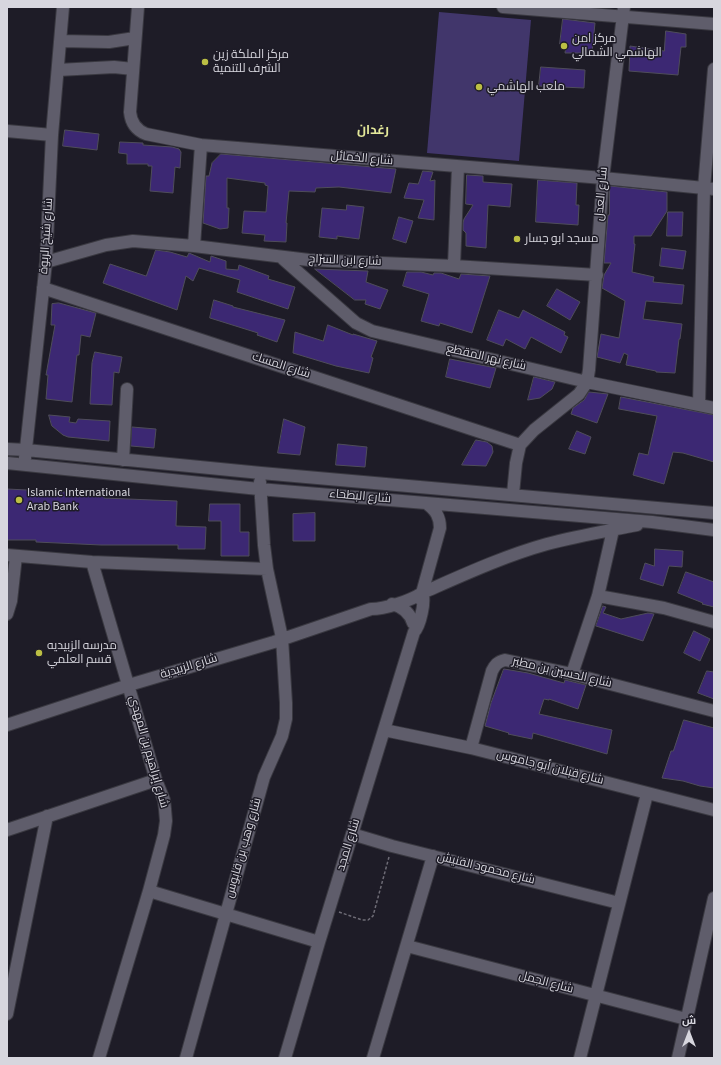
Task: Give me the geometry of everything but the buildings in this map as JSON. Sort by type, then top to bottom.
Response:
[{"type":"street","name":"شارع شيخ الربوة","points":[[25,464],[46,262],[52,135],[63,7]]},
{"type":"street","name":"شارع الخمائل","points":[[138,7],[130,112],[133,125],[146,134],[200,145],[709,188]]},
{"type":"street","points":[[503,7],[623,12],[714,24]]},
{"type":"street","name":"شارع العدل","points":[[587,382],[597,275],[603,178],[623,12]]},
{"type":"street","points":[[61,41],[109,42],[135,38]]},
{"type":"street","points":[[58,70],[114,67],[133,69]]},
{"type":"street","points":[[699,405],[714,69]]},
{"type":"street","points":[[7,131],[52,135]]},
{"type":"street","points":[[194,246],[200,145]]},
{"type":"street","points":[[454,266],[458,167]]},
{"type":"street","name":"شارع ابن السرّاج","points":[[46,262],[106,245],[133,241],[194,246],[282,258],[309,260],[454,266],[597,275]]},
{"type":"street","name":"شارع نهر المقطع","points":[[282,258],[356,323],[372,331],[587,382],[714,408]]},
{"type":"street","name":"شارع المسك","points":[[43,288],[520,445]]},
{"type":"street","points":[[513,494],[516,463],[520,445],[534,430],[579,394],[587,382]]},
{"type":"street","points":[[123,460],[127,388]]},
{"type":"street","name":"شارع البطحاء","points":[[7,449],[714,513]]},
{"type":"street","name":"شارع البطحاء","points":[[7,463],[260,489],[652,522],[714,530]]},
{"type":"street","name":"شارع وهب بن قابوس","points":[[186,1058],[264,777],[282,736],[286,718],[282,638],[267,569],[262,531],[260,489],[261,473]]},
{"type":"street","name":"شارع المجد","points":[[285,1058],[384,730],[413,628],[419,598],[422,593],[440,528],[440,522],[435,511],[426,503]]},
{"type":"street","name":"شارع الزبيدية","points":[[7,725],[129,685],[274,642],[282,638],[371,609],[414,597],[506,558],[547,544],[652,522]]},
{"type":"street","points":[[572,674],[598,596],[613,530]]},
{"type":"street","points":[[7,614],[11,601],[12,556],[92,562],[267,569]]},
{"type":"street","name":"شارع إبراهيم بن المهدي","points":[[92,562],[156,780],[164,800],[166,821],[149,891],[99,1058]]},
{"type":"street","points":[[422,608],[441,585]]},
{"type":"street","name":"شارع الزبيدية","points":[[371,609],[378,603],[389,599],[415,591],[422,593]]},
{"type":"street","name":"شارع المجد","points":[[413,628],[419,625],[424,596],[422,593]]},
{"type":"street","points":[[598,596],[664,608],[714,622]]},
{"type":"street","points":[[392,604],[408,613],[413,628]]},
{"type":"street","name":"شارع الحسين بن مطير","points":[[471,748],[492,671],[495,664],[499,661],[512,660],[714,711]]},
{"type":"street","name":"شارع قبلان أبو جاموس","points":[[384,730],[471,748],[554,768],[647,794],[714,810]]},
{"type":"street","points":[[7,830],[156,780]]},
{"type":"street","points":[[580,1058],[647,794]]},
{"type":"street","points":[[7,1014],[47,816]]},
{"type":"street","name":"شارع محمود الفنيش","points":[[352,834],[392,846],[619,903]]},
{"type":"street","points":[[373,1058],[433,856]]},
{"type":"street","points":[[149,891],[319,942]]},
{"type":"street","points":[[678,1058],[686,1019],[710,936],[714,898]]},
{"type":"street","name":"شارع الجمل","points":[[407,946],[686,1019]]},
{"type":"path","points":[[330,908],[362,920],[368,920],[373,916],[392,846]]},
{"type":"shaded area","name":"ملعب الهاشمي","points":[[439,12],[531,20],[519,161],[427,153]]},
{"type":"place","name":"مركز امن الهاشمي الشمالي","points":[[564,46]]},
{"type":"place","name":"مركز الملكة زين الشرف للتنمية","points":[[205,62]]},
{"type":"place","name":"ملعب الهاشمي","points":[[479,87]]},
{"type":"place","name":"مسجد ابو جسار","points":[[517,239]]},
{"type":"place","name":"Islamic International Arab Bank","points":[[19,500]]},
{"type":"place","name":"مدرسه الزبيديه قسم العلمي","points":[[39,653]]},
{"type":"district","name":"رغدان","points":[[373,131]]}]
